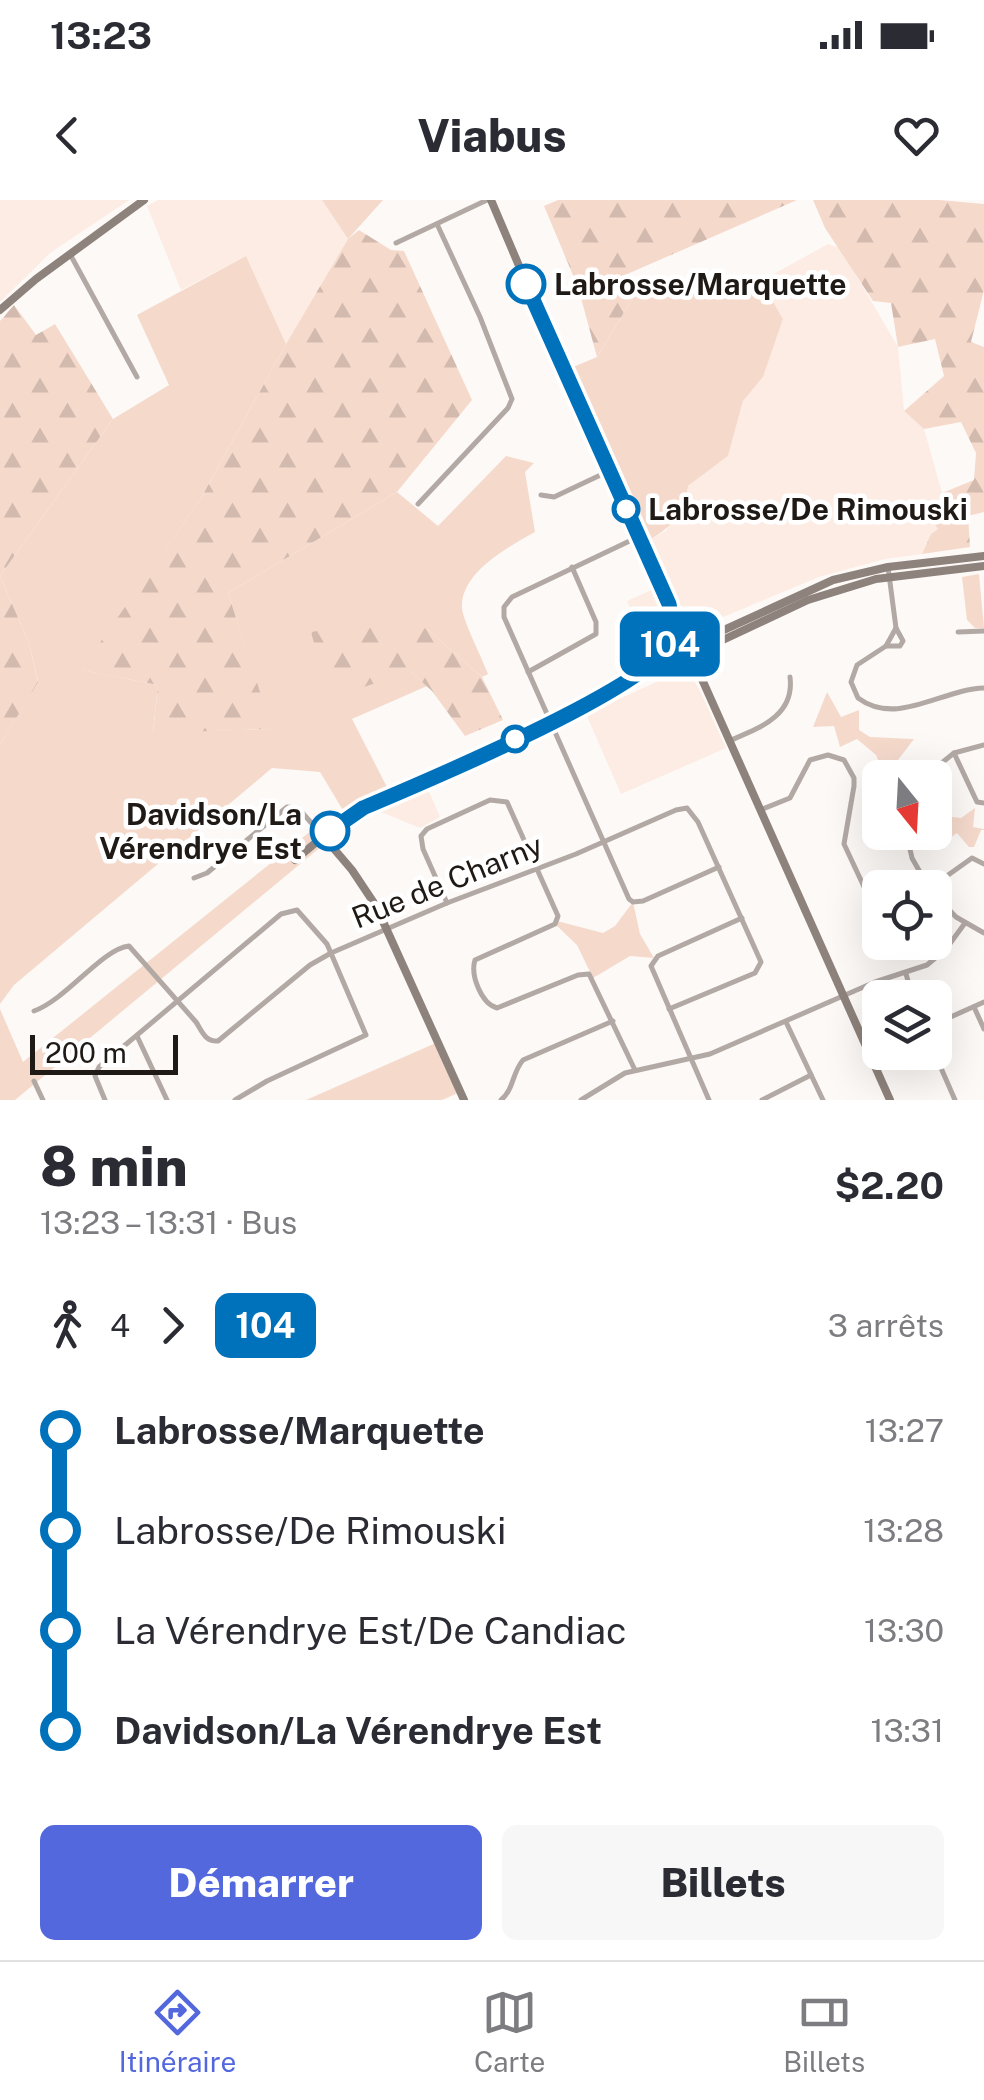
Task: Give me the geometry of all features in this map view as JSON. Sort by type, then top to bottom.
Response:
[{"type":"main road","points":[[0,310],[144,200]]},
{"type":"main road","points":[[489,200],[890,1100]]},
{"type":"main road","points":[[294,860],[363,808],[550,723],[729,626],[819,585],[984,556]]},
{"type":"main road","points":[[688,650],[826,592],[888,572],[984,566]]},
{"type":"main road","points":[[669,604],[681,623],[693,632],[729,626]]},
{"type":"main road","points":[[647,669],[672,640],[669,604]]},
{"type":"main road","points":[[708,694],[704,658],[728,636]]},
{"type":"main road","points":[[647,669],[688,668],[708,694]]},
{"type":"main road","points":[[324,836],[364,886],[387,928],[464,1100]]},
{"type":"street","points":[[396,242],[489,200]]},
{"type":"street","points":[[418,504],[508,408],[512,399],[437,224]]},
{"type":"street","points":[[70,254],[137,378]]},
{"type":"street","points":[[541,495],[554,497],[609,470]]},
{"type":"street","points":[[638,537],[512,597],[504,607],[506,622],[602,842],[633,902],[719,867]]},
{"type":"street","points":[[528,672],[596,634],[596,622],[572,567]]},
{"type":"street","points":[[886,646],[900,646],[903,641],[896,628],[888,572]]},
{"type":"street","points":[[896,628],[886,646],[857,664],[851,682],[858,698],[885,710],[904,709],[962,689],[984,688]]},
{"type":"street","points":[[958,632],[984,631]]},
{"type":"street","points":[[729,741],[781,714],[792,691],[790,677]]},
{"type":"street","points":[[945,760],[954,753],[984,745]]},
{"type":"street","points":[[954,753],[976,802],[984,803]]},
{"type":"street","points":[[760,810],[790,798],[810,760],[828,755],[844,760],[854,786],[844,844],[862,882]]},
{"type":"street","points":[[447,902],[421,836],[427,828],[485,802],[498,799],[509,804],[558,910],[557,921],[475,960],[472,968],[485,1000],[498,1008],[586,973],[594,978],[635,1070]]},
{"type":"street","points":[[194,878],[291,806],[298,808],[324,836]]},
{"type":"street","name":"Rue de Charny","points":[[34,1010],[52,1003],[124,946],[132,948],[207,1039],[218,1040],[310,965],[332,953],[447,902],[687,808],[694,814],[760,956],[758,969],[669,1008]]},
{"type":"street","points":[[952,872],[972,858],[984,864]]},
{"type":"street","points":[[105,1100],[96,1072],[290,910],[301,913],[332,953],[366,1035],[235,1100]]},
{"type":"street","points":[[952,911],[984,933]]},
{"type":"street","points":[[710,1100],[652,970],[654,958],[742,918]]},
{"type":"street","points":[[581,1100],[606,1082],[635,1070],[690,1060],[875,982],[906,974],[937,958],[965,923]]},
{"type":"street","points":[[906,974],[908,980]]},
{"type":"street","points":[[952,1017],[984,1002]]},
{"type":"street","points":[[974,1007],[984,1030]]},
{"type":"street","points":[[502,1100],[523,1060],[613,1020]]},
{"type":"street","points":[[786,1022],[823,1100]]},
{"type":"street","points":[[137,1036],[166,1100]]},
{"type":"street","points":[[942,1070],[955,1100]]},
{"type":"street","points":[[762,1100],[811,1075]]},
{"type":"street","points":[[34,1081],[42,1100]]},
{"type":"shaded area","points":[[0,200],[129,200],[50,253],[0,302]]},
{"type":"shaded area","points":[[158,200],[322,200],[348,239],[286,344],[246,256],[181,290],[147,206]]},
{"type":"shaded area","points":[[828,244],[840,248],[898,347],[904,411],[924,429],[942,493],[933,521],[938,529],[931,534],[922,554],[885,559],[819,577],[711,622],[689,625],[683,621],[646,542],[666,531],[688,486],[728,456],[743,401],[763,377],[783,319],[761,281]]},
{"type":"shaded area","points":[[656,588],[672,628],[666,642],[650,654],[627,601]]},
{"type":"shaded area","points":[[681,671],[691,676],[700,691],[726,748],[621,794],[586,714]]},
{"type":"shaded area","points":[[426,785],[440,817],[420,828],[376,810]]},
{"type":"green space","points":[[322,200],[383,200],[348,239]]},
{"type":"green space","points":[[558,200],[797,200],[625,275],[643,281],[597,357],[578,287],[544,206]]},
{"type":"green space","points":[[813,200],[984,204],[984,290],[971,342],[984,347],[984,512],[968,516],[970,547],[922,554],[931,534],[938,529],[933,522],[942,493],[974,480],[976,453],[961,422],[924,429],[904,411],[944,376],[935,339],[898,347],[891,303],[873,301],[825,228]]},
{"type":"green space","points":[[359,230],[391,250],[404,251],[472,400],[397,492],[228,593],[272,729],[153,733],[158,685],[81,670],[201,498],[286,344],[348,239]]},
{"type":"green space","points":[[246,256],[286,344],[201,498],[82,670],[158,685],[153,732],[271,729],[228,593],[397,492],[438,526],[506,456],[534,463],[525,472],[535,532],[488,562],[469,583],[464,595],[463,614],[488,674],[482,677],[427,629],[410,671],[427,686],[352,719],[388,789],[344,812],[320,772],[272,768],[14,985],[0,1004],[0,745],[38,681],[29,643],[0,576],[113,419],[169,385],[137,315]]},
{"type":"green space","points":[[643,281],[761,281],[783,319],[763,377],[743,401],[728,456],[688,486],[675,520],[646,542],[566,370],[597,357]]},
{"type":"green space","points":[[14,305],[36,335],[55,324],[113,419],[0,576],[0,321]]},
{"type":"green space","points":[[979,574],[984,628],[975,628],[967,620],[962,577]]},
{"type":"green space","points":[[0,576],[29,643],[38,682],[0,745]]},
{"type":"green space","points":[[398,618],[427,629],[482,677],[503,720],[465,736],[432,691],[410,671],[329,699],[311,632]]},
{"type":"green space","points":[[827,692],[841,717],[859,710],[859,730],[870,737],[914,739],[898,760],[878,760],[857,739],[840,747],[834,726],[813,727]]},
{"type":"green space","points":[[975,808],[973,827],[984,830],[974,847],[969,847],[957,833],[952,837],[952,817],[961,818]]},
{"type":"green space","points":[[312,830],[323,845],[15,1100],[0,1100],[0,1009],[23,1062]]},
{"type":"green space","points":[[633,902],[640,934],[654,958],[630,956],[593,978],[577,945],[555,924],[557,921],[603,933],[615,926]]},
{"type":"green space","points":[[438,1042],[460,1092],[442,1100],[306,1100]]},
{"type":"bus line","name":"104","points":[[330,831],[363,808],[584,707],[618,688],[672,640],[669,604],[526,284]]},
{"type":"place","name":"Labrosse/Marquette","points":[[526,284]]},
{"type":"place","name":"Labrosse/De Rimouski","points":[[626,509]]},
{"type":"place","name":"Davidson/La Vérendrye Est","points":[[330,831]]}]
